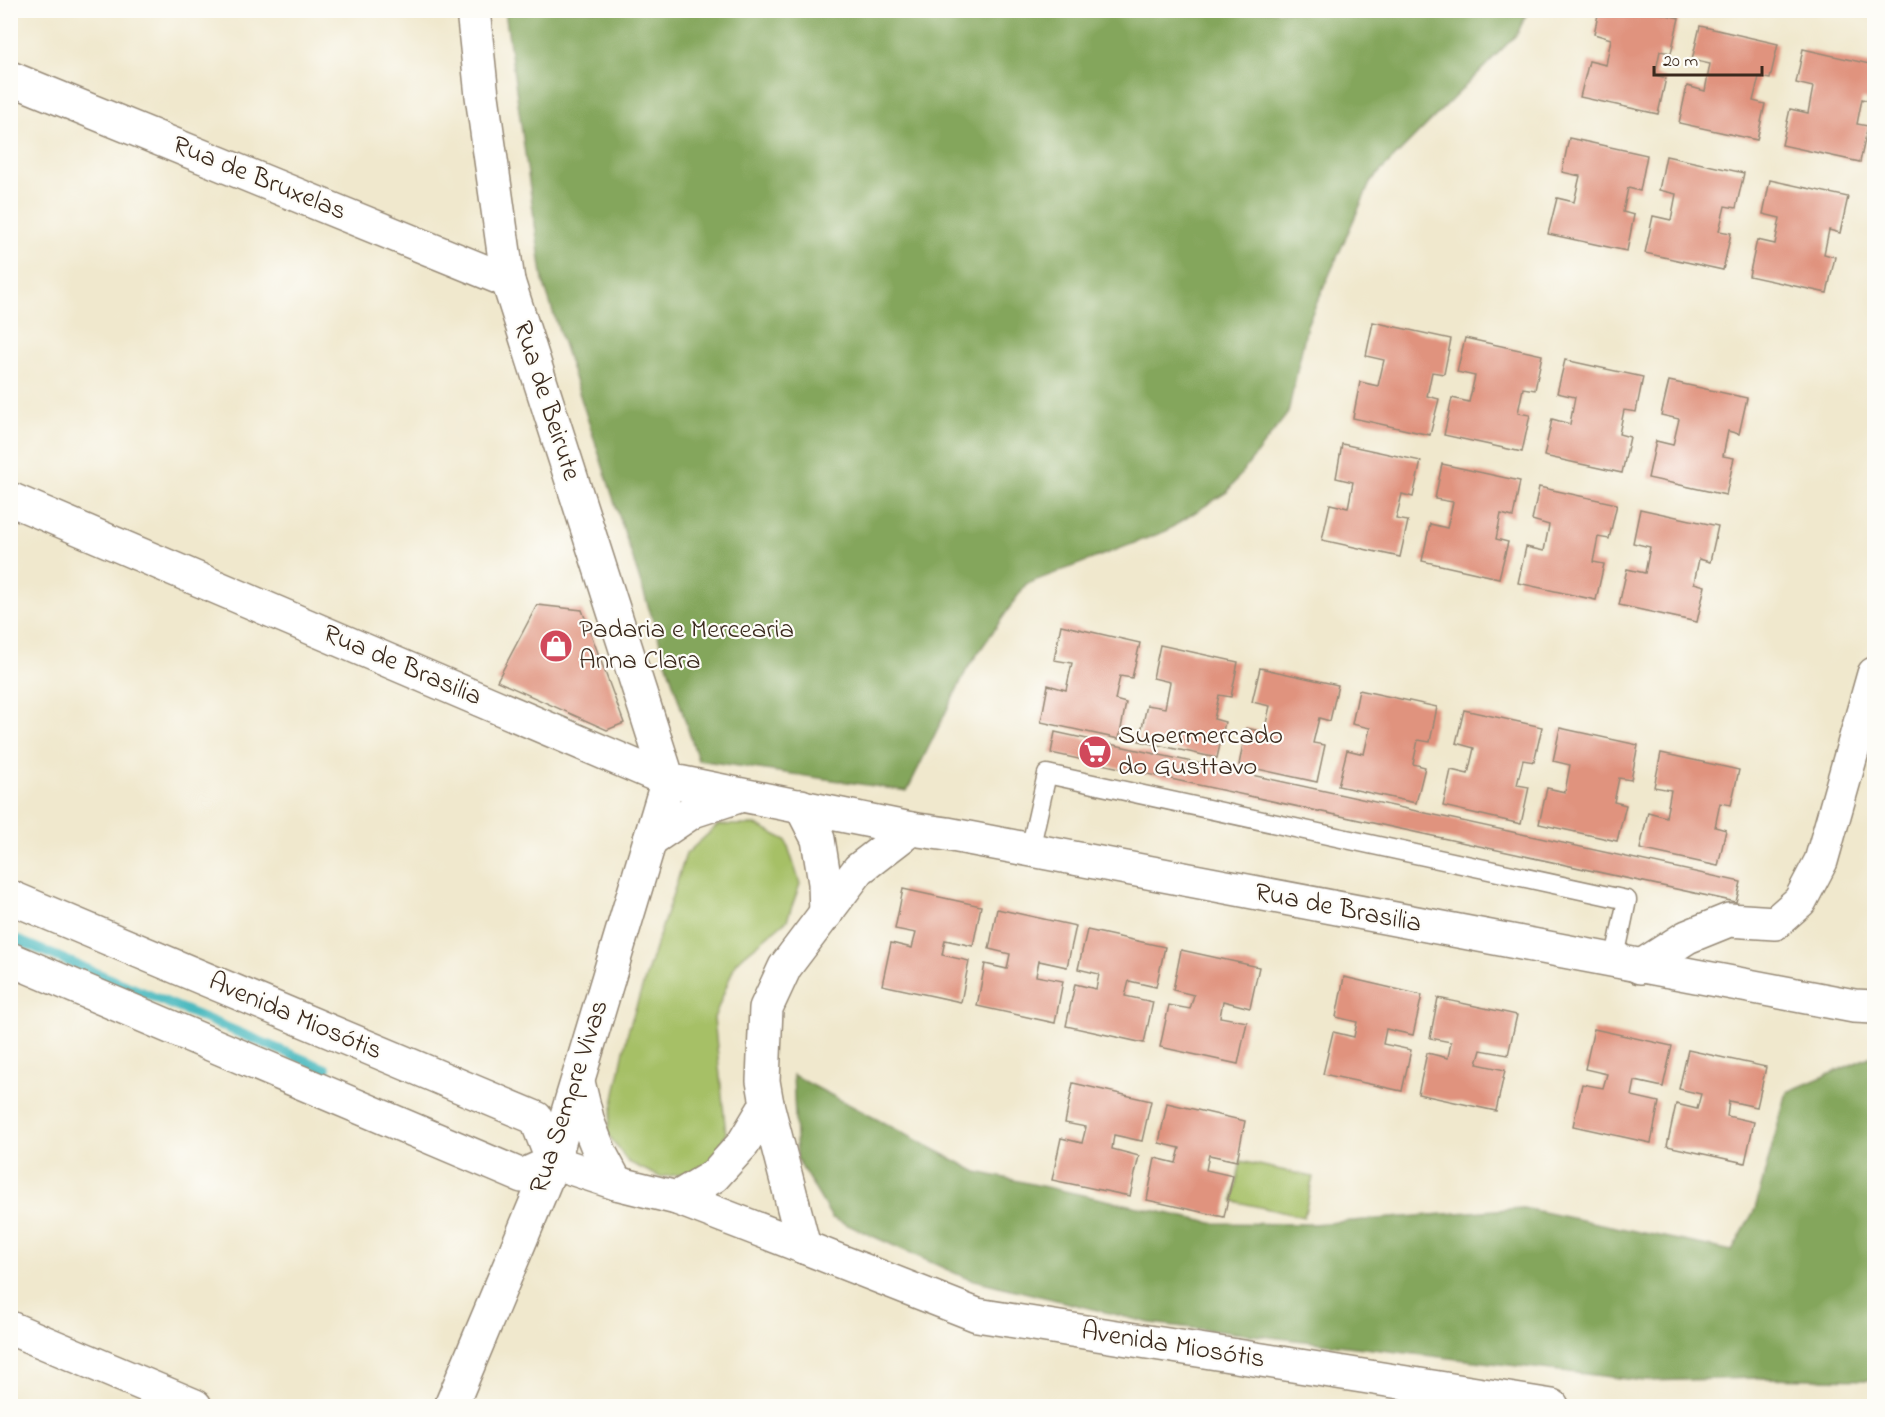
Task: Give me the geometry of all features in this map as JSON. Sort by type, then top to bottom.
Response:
[{"type":"street","name":"Rua de Beirute","points":[[473,10],[482,96],[508,281],[669,780]]},
{"type":"street","name":"Rua de Bruxelas","points":[[10,78],[508,281]]},
{"type":"street","name":"Rua de Brasilia","points":[[10,499],[669,780],[911,829],[1627,964],[1875,1008]]},
{"type":"street","points":[[1627,964],[1729,920],[1775,922],[1800,901],[1821,861],[1875,675]]},
{"type":"street","name":"Rua Sempre Vivas","points":[[451,1407],[553,1162],[669,780]]},
{"type":"street","points":[[650,840],[693,811],[744,795]]},
{"type":"street","points":[[801,806],[818,839],[825,883],[826,914]]},
{"type":"street","points":[[804,1247],[766,1104],[763,1081],[766,1008],[785,968],[859,869],[911,829]]},
{"type":"street","name":"Avenida Miosótis","points":[[10,897],[536,1118],[553,1162],[616,1183],[677,1198],[977,1315],[1552,1407]]},
{"type":"street","points":[[10,959],[522,1176],[553,1162]]},
{"type":"street","points":[[578,1082],[588,1123],[600,1153],[616,1183]]},
{"type":"street","points":[[677,1198],[714,1176],[743,1144],[766,1104]]},
{"type":"street","points":[[10,1328],[195,1407]]},
{"type":"lane","points":[[1030,850],[1047,774],[1627,900],[1627,964]]},
{"type":"green space","points":[[505,10],[1528,11],[1517,34],[1371,181],[1307,325],[1288,413],[1227,492],[1166,531],[1026,584],[967,669],[907,791],[698,760],[543,281]]},
{"type":"green space","points":[[718,825],[756,825],[786,840],[800,884],[787,920],[736,962],[714,1018],[726,1134],[709,1171],[660,1177],[628,1162],[607,1133],[628,1031],[686,854]]},
{"type":"green space","points":[[1874,1055],[1874,1380],[1756,1378],[1645,1381],[1150,1323],[966,1278],[832,1218],[797,1159],[793,1075],[977,1172],[1212,1223],[1312,1224],[1523,1208],[1732,1251],[1755,1209],[1787,1092]]},
{"type":"green space","points":[[1241,1161],[1313,1177],[1304,1217],[1233,1201]]},
{"type":"building","points":[[1599,10],[1646,10],[1679,18],[1671,53],[1660,51],[1655,75],[1666,78],[1658,114],[1580,97],[1589,61],[1606,65],[1611,39],[1594,34]]},
{"type":"building","points":[[1700,26],[1778,44],[1770,79],[1759,77],[1753,101],[1765,104],[1757,140],[1679,123],[1687,86],[1705,91],[1710,64],[1692,60]]},
{"type":"building","points":[[1803,49],[1874,65],[1873,102],[1862,99],[1857,124],[1868,126],[1860,162],[1782,145],[1790,109],[1808,113],[1813,87],[1796,83]]},
{"type":"building","points":[[1569,138],[1647,155],[1640,191],[1628,188],[1623,212],[1634,215],[1627,251],[1548,234],[1557,198],[1574,202],[1580,176],[1562,172]]},
{"type":"building","points":[[1666,156],[1744,173],[1736,208],[1725,206],[1719,231],[1731,233],[1723,270],[1645,253],[1653,216],[1671,220],[1676,194],[1659,190]]},
{"type":"building","points":[[1770,180],[1848,197],[1840,233],[1829,230],[1824,254],[1835,257],[1827,293],[1749,276],[1757,240],[1775,244],[1780,218],[1763,214]]},
{"type":"building","points":[[1373,322],[1451,339],[1444,374],[1432,372],[1427,396],[1439,399],[1430,435],[1353,418],[1360,382],[1378,386],[1384,360],[1366,356]]},
{"type":"building","points":[[1465,338],[1542,355],[1535,390],[1523,388],[1518,413],[1530,415],[1522,452],[1444,435],[1452,398],[1469,402],[1475,376],[1457,372]]},
{"type":"building","points":[[1565,360],[1643,377],[1636,412],[1624,410],[1619,434],[1630,437],[1622,473],[1544,456],[1552,419],[1570,424],[1575,397],[1557,393]]},
{"type":"building","points":[[1669,381],[1747,398],[1739,434],[1728,431],[1723,456],[1734,458],[1726,495],[1648,478],[1656,441],[1673,445],[1679,419],[1661,415]]},
{"type":"building","points":[[1342,444],[1421,461],[1413,497],[1402,494],[1396,519],[1408,521],[1400,557],[1322,540],[1330,504],[1348,508],[1353,482],[1336,478]]},
{"type":"building","points":[[1442,464],[1520,481],[1513,517],[1501,514],[1496,539],[1508,542],[1499,578],[1422,561],[1430,524],[1447,528],[1453,502],[1435,499]]},
{"type":"building","points":[[1539,487],[1617,504],[1609,539],[1598,537],[1593,562],[1604,564],[1596,600],[1518,583],[1526,547],[1544,551],[1549,525],[1532,520]]},
{"type":"building","points":[[1640,509],[1718,526],[1710,562],[1699,559],[1694,583],[1705,586],[1697,622],[1619,605],[1627,569],[1645,573],[1650,547],[1633,543]]},
{"type":"building","name":"Padaria e Mercearia Anna Clara","points":[[537,605],[582,610],[624,723],[607,730],[497,681]]},
{"type":"building","points":[[1061,625],[1140,643],[1132,678],[1120,676],[1115,700],[1126,703],[1119,739],[1041,722],[1048,685],[1066,690],[1072,663],[1054,660]]},
{"type":"building","points":[[1160,645],[1238,662],[1231,697],[1219,695],[1214,719],[1225,722],[1217,758],[1139,741],[1147,705],[1165,708],[1170,682],[1153,678]]},
{"type":"building","points":[[1260,668],[1338,685],[1330,721],[1319,718],[1313,743],[1325,745],[1317,782],[1239,765],[1246,728],[1264,732],[1270,706],[1252,702]]},
{"type":"building","points":[[1359,690],[1437,707],[1430,742],[1418,740],[1413,764],[1425,767],[1416,803],[1338,786],[1347,750],[1364,754],[1370,728],[1352,724]]},
{"type":"building","points":[[1464,710],[1542,727],[1534,762],[1523,760],[1517,785],[1529,787],[1521,824],[1443,806],[1451,770],[1468,774],[1474,748],[1456,743]]},
{"type":"building","points":[[1560,728],[1638,745],[1631,780],[1619,778],[1614,802],[1626,805],[1617,841],[1539,824],[1547,788],[1565,792],[1570,765],[1553,761]]},
{"type":"building","points":[[1055,732],[1741,882],[1736,902],[1051,753]]},
{"type":"building","points":[[1661,753],[1739,770],[1731,805],[1720,803],[1715,827],[1726,830],[1718,866],[1640,849],[1648,812],[1666,817],[1671,790],[1654,787]]},
{"type":"building","points":[[903,889],[981,906],[973,946],[945,940],[942,955],[969,961],[961,1002],[882,985],[891,943],[912,948],[916,933],[895,929]]},
{"type":"building","points":[[997,909],[1076,926],[1067,967],[1039,961],[1036,976],[1063,981],[1055,1023],[977,1006],[985,964],[1007,969],[1010,954],[989,949]]},
{"type":"building","points":[[1087,930],[1165,947],[1156,987],[1129,981],[1125,996],[1153,1002],[1144,1043],[1066,1026],[1075,984],[1096,989],[1099,974],[1078,969]]},
{"type":"building","points":[[1181,950],[1259,967],[1250,1008],[1223,1001],[1220,1017],[1247,1022],[1238,1064],[1160,1047],[1169,1005],[1190,1009],[1194,995],[1173,990]]},
{"type":"building","points":[[1344,977],[1422,995],[1413,1035],[1386,1029],[1383,1044],[1411,1050],[1402,1091],[1323,1074],[1333,1032],[1354,1037],[1357,1022],[1336,1017]]},
{"type":"building","points":[[1438,998],[1517,1015],[1508,1055],[1481,1050],[1477,1064],[1505,1070],[1496,1111],[1418,1094],[1427,1053],[1448,1058],[1451,1042],[1430,1038]]},
{"type":"building","points":[[1594,1029],[1672,1046],[1663,1087],[1635,1081],[1632,1096],[1659,1102],[1651,1143],[1573,1126],[1582,1084],[1603,1088],[1607,1074],[1585,1069]]},
{"type":"building","points":[[1688,1050],[1766,1067],[1757,1107],[1729,1101],[1727,1116],[1754,1122],[1745,1163],[1667,1146],[1676,1104],[1697,1109],[1701,1094],[1679,1089]]},
{"type":"building","points":[[1073,1083],[1151,1101],[1142,1141],[1114,1135],[1112,1149],[1139,1156],[1130,1196],[1052,1180],[1061,1138],[1082,1143],[1086,1127],[1065,1123]]},
{"type":"building","points":[[1167,1103],[1245,1121],[1237,1161],[1209,1155],[1206,1170],[1233,1176],[1224,1217],[1147,1200],[1155,1158],[1176,1163],[1180,1148],[1159,1143]]},
{"type":"waterway","points":[[10,937],[326,1069]]},
{"type":"place","name":"Padaria e Mercearia Anna Clara","points":[[556,646]]},
{"type":"place","name":"Supermercado do Gusttavo","points":[[1095,752]]}]
